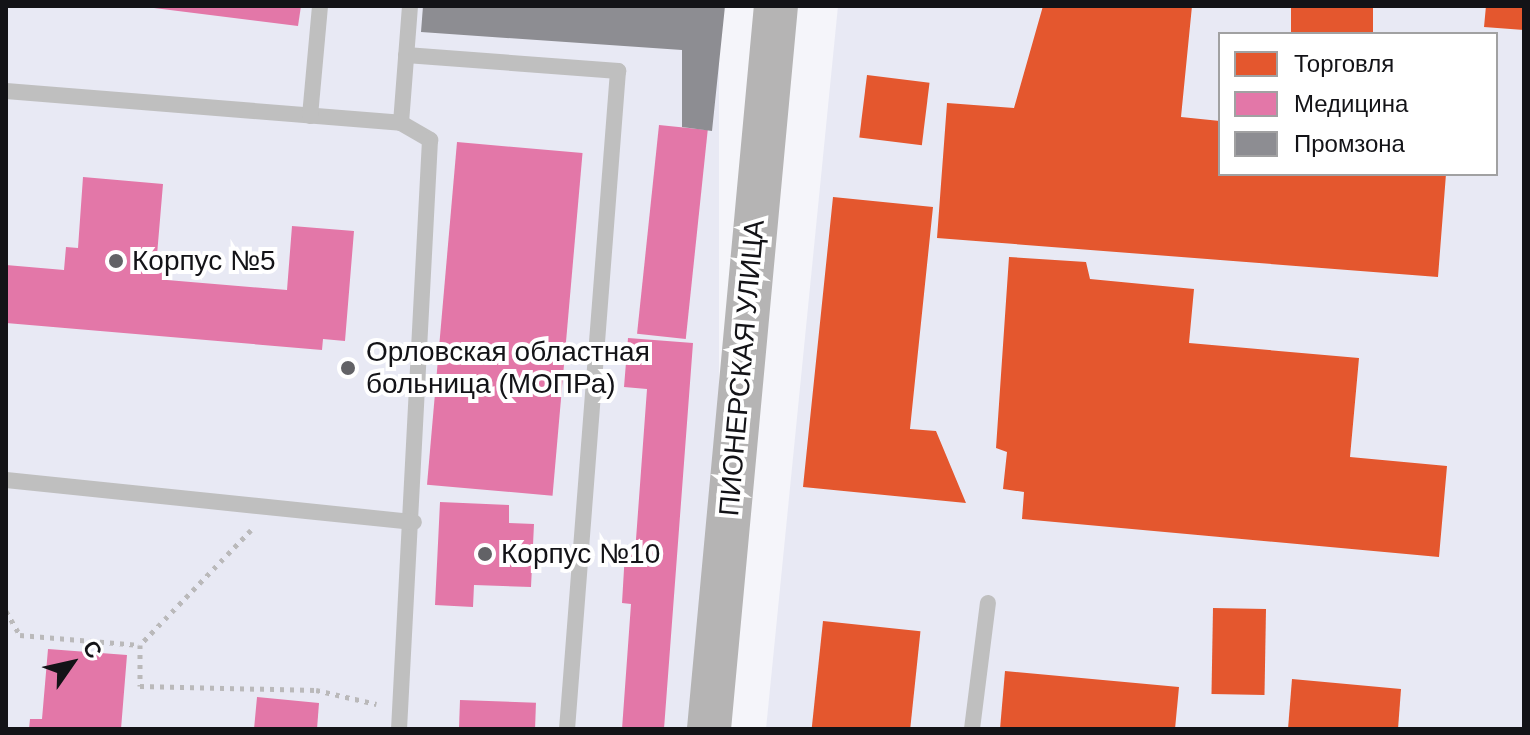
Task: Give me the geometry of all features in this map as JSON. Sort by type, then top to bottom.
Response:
[{"type":"main road","name":"ПИОНЕРСКАЯ УЛИЦА","points":[[709,729],[776,6]]},
{"type":"lane","points":[[310,116],[320,6]]},
{"type":"lane","points":[[401,123],[410,6]]},
{"type":"lane","points":[[406,55],[618,71],[567,729]]},
{"type":"lane","points":[[6,91],[401,123],[430,140],[433,171],[399,729]]},
{"type":"lane","points":[[6,480],[414,522]]},
{"type":"lane","points":[[972,729],[988,603]]},
{"type":"path","points":[[272,507],[140,645],[140,686],[316,690],[400,710]]},
{"type":"path","points":[[6,611],[20,635],[140,645]]},
{"type":"shaded area","name":"Орловская областная больница (МОПРа)","points":[[6,6],[719,6],[719,729],[6,729]]},
{"type":"shaded area","points":[[838,6],[1524,6],[1524,729],[766,729]]},
{"type":"building: Торговля","points":[[1043,6],[1192,6],[1181,117],[1218,121],[1218,176],[1446,176],[1438,277],[937,238],[947,103],[1014,108]]},
{"type":"building: Торговля","points":[[1291,6],[1373,6],[1373,32],[1291,32]]},
{"type":"building: Торговля","points":[[1486,6],[1524,6],[1524,30],[1484,27]]},
{"type":"building: Торговля","points":[[867,75],[930,83],[922,145],[859,138]]},
{"type":"building: Торговля","points":[[833,197],[933,207],[910,429],[936,431],[966,503],[803,487]]},
{"type":"building: Торговля","points":[[1009,257],[1086,262],[1090,279],[1194,289],[1189,343],[1359,358],[1350,457],[1447,466],[1439,557],[1022,519],[1024,492],[1003,489],[1007,452],[996,448]]},
{"type":"building: Торговля","points":[[1213,608],[1266,609],[1264,695],[1211,694]]},
{"type":"building: Торговля","points":[[823,621],[920,631],[910,729],[812,729]]},
{"type":"building: Торговля","points":[[1005,671],[1179,687],[1175,729],[1000,729]]},
{"type":"building: Торговля","points":[[1292,679],[1401,689],[1398,729],[1288,729]]},
{"type":"building: Медицина","points":[[138,6],[301,6],[298,26]]},
{"type":"building: Медицина","points":[[659,125],[708,130],[686,339],[637,334]]},
{"type":"building: Медицина","points":[[457,142],[583,153],[553,496],[427,485]]},
{"type":"building: Медицина","name":"Корпус №5","points":[[83,177],[163,184],[157,255],[169,257],[167,280],[287,290],[292,226],[354,231],[345,341],[323,339],[322,350],[6,323],[6,265],[64,270],[66,247],[78,248]]},
{"type":"building: Медицина","points":[[628,338],[693,343],[664,729],[622,729],[631,604],[622,603],[625,552],[635,553],[647,389],[624,387]]},
{"type":"building: Медицина","name":"Корпус №10","points":[[440,502],[509,505],[509,523],[534,524],[531,587],[474,585],[473,607],[435,605]]},
{"type":"building: Медицина","points":[[48,649],[127,655],[121,729],[29,729],[30,719],[42,719]]},
{"type":"building: Медицина","points":[[257,697],[319,703],[317,729],[254,729]]},
{"type":"building: Медицина","points":[[460,700],[536,703],[535,729],[459,729]]},
{"type":"building: Промзона","points":[[423,6],[725,6],[712,131],[682,127],[682,50],[421,32]]},
{"type":"place","name":"Корпус №5","points":[[116,261]]},
{"type":"place","name":"Орловская областная больница (МОПРа)","points":[[348,368]]},
{"type":"place","name":"Корпус №10","points":[[485,554]]}]
